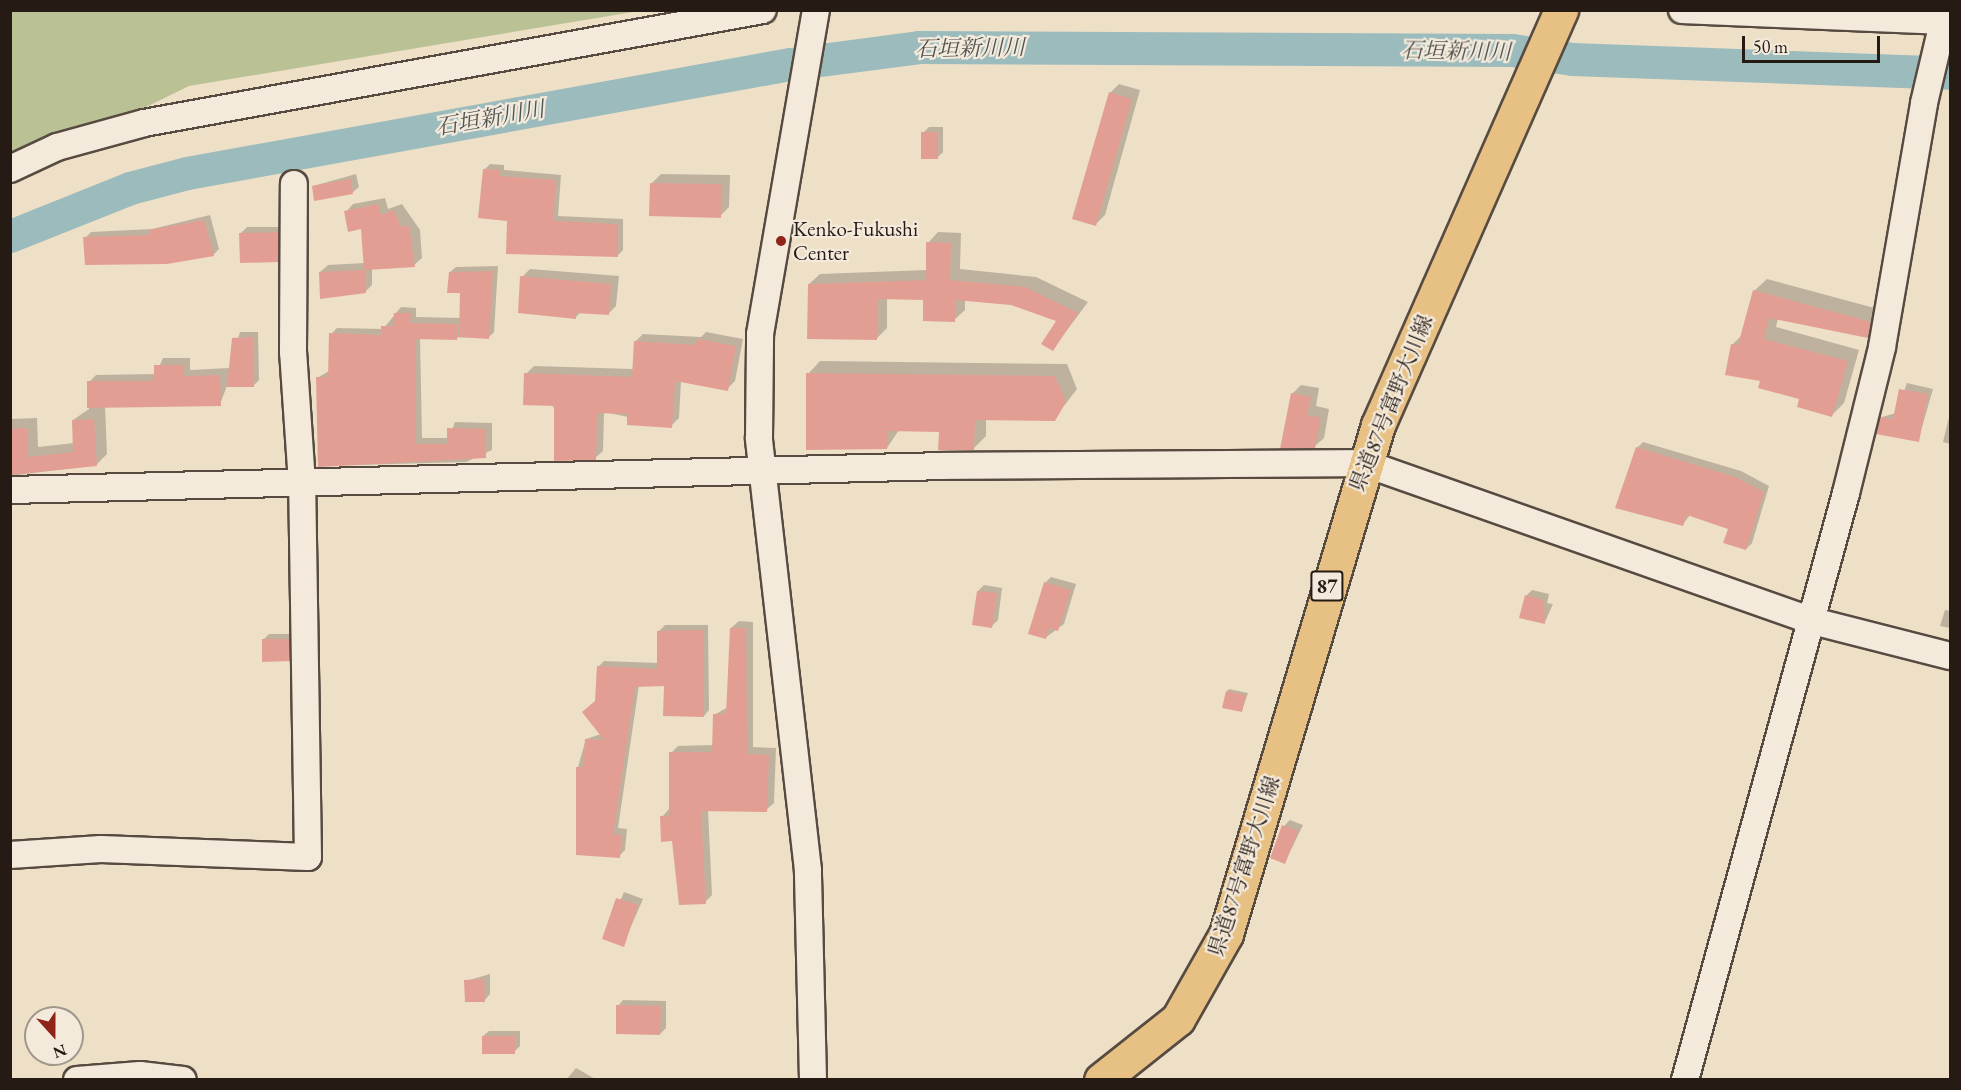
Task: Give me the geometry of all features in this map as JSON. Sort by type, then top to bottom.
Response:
[{"type":"main road","name":"県道87号富野大川線","points":[[1101,1080],[1178,1019],[1226,934],[1364,463],[1557,21]]},
{"type":"street","points":[[10,169],[57,147],[144,123],[763,10]]},
{"type":"street","points":[[1682,10],[1946,18],[1924,103],[1882,347],[1814,621],[1685,1080]]},
{"type":"street","points":[[813,21],[801,80],[760,334],[762,474],[808,870],[813,1080]]},
{"type":"street","points":[[10,855],[101,849],[308,857],[302,483],[293,352],[294,184]]},
{"type":"street","points":[[10,490],[762,474],[943,466],[1364,463],[1814,621],[1950,656]]},
{"type":"street","points":[[77,1080],[140,1075],[183,1080]]},
{"type":"green space","points":[[11,11],[639,11],[189,86],[11,173]]},
{"type":"building","points":[[1109,92],[1132,99],[1096,226],[1072,219]]},
{"type":"building","points":[[921,132],[938,132],[938,159],[921,159]]},
{"type":"building","points":[[483,169],[499,170],[499,176],[556,180],[553,221],[618,224],[618,257],[506,254],[507,221],[478,218]]},
{"type":"building","points":[[351,179],[353,194],[314,201],[312,186]]},
{"type":"building","points":[[650,183],[722,184],[721,218],[649,216]]},
{"type":"building","points":[[378,204],[381,215],[394,210],[401,227],[409,226],[415,267],[366,270],[366,293],[320,299],[319,272],[364,270],[361,229],[348,232],[344,211]]},
{"type":"building","points":[[204,220],[214,256],[167,264],[85,265],[83,237],[149,235],[149,230]]},
{"type":"building","points":[[279,232],[279,262],[240,263],[239,233]]},
{"type":"building","points":[[926,242],[951,243],[950,280],[1025,287],[1078,313],[1053,351],[1041,344],[1056,321],[1011,305],[955,300],[955,322],[923,321],[923,300],[878,299],[877,340],[807,339],[808,284],[926,280]]},
{"type":"building","points":[[493,271],[489,339],[459,337],[460,293],[447,293],[449,272]]},
{"type":"building","points":[[520,276],[611,284],[609,315],[576,313],[576,319],[518,313]]},
{"type":"building","points":[[1753,290],[1871,322],[1868,338],[1769,318],[1764,339],[1848,361],[1832,417],[1797,407],[1799,399],[1758,388],[1760,381],[1725,375],[1731,344],[1738,345]]},
{"type":"building","points":[[394,313],[411,313],[410,323],[458,324],[457,340],[415,339],[416,444],[447,444],[447,428],[486,429],[486,458],[318,467],[316,377],[328,377],[329,333],[381,335],[381,326],[393,326]]},
{"type":"building","points":[[253,337],[254,387],[227,387],[232,338]]},
{"type":"building","points":[[697,339],[736,346],[728,391],[675,381],[672,428],[627,425],[627,414],[597,413],[596,460],[554,461],[554,406],[523,405],[524,373],[632,377],[634,341],[696,345]]},
{"type":"building","points":[[154,365],[183,365],[183,376],[220,375],[221,406],[87,408],[87,381],[154,381]]},
{"type":"building","points":[[806,373],[1055,376],[1066,402],[1055,421],[975,420],[974,450],[938,450],[939,432],[888,431],[887,449],[806,450]]},
{"type":"building","points":[[1899,389],[1928,394],[1919,442],[1876,434],[1880,417],[1893,419]]},
{"type":"building","points":[[1291,393],[1311,397],[1307,415],[1321,418],[1315,448],[1280,449]]},
{"type":"building","points":[[94,419],[97,466],[10,475],[10,429],[27,428],[27,457],[73,452],[72,420]]},
{"type":"building","points":[[1636,447],[1735,477],[1764,492],[1746,550],[1723,543],[1728,529],[1687,515],[1683,526],[1615,508]]},
{"type":"building","points":[[1044,582],[1071,590],[1058,631],[1049,628],[1046,639],[1028,634]]},
{"type":"building","points":[[977,591],[997,593],[992,628],[972,625]]},
{"type":"building","points":[[1525,595],[1544,600],[1545,624],[1519,618]]},
{"type":"building","points":[[730,628],[746,628],[747,754],[769,755],[767,812],[701,811],[706,904],[679,905],[672,841],[661,842],[660,816],[669,816],[669,752],[712,752],[713,714],[726,714]]},
{"type":"building","points":[[703,630],[704,717],[663,716],[664,686],[635,687],[613,834],[622,835],[620,858],[576,855],[576,767],[583,767],[585,739],[604,740],[582,712],[595,701],[597,666],[657,669],[657,631]]},
{"type":"building","points":[[262,639],[290,639],[290,661],[262,662]]},
{"type":"building","points":[[1226,691],[1246,695],[1242,712],[1222,708]]},
{"type":"building","points":[[1282,825],[1298,831],[1285,864],[1270,858]]},
{"type":"building","points":[[616,898],[638,905],[624,947],[602,939]]},
{"type":"building","points":[[484,979],[485,1002],[465,1002],[464,980]]},
{"type":"building","points":[[616,1005],[661,1006],[660,1035],[616,1034]]},
{"type":"building","points":[[482,1036],[515,1036],[515,1054],[482,1054]]},
{"type":"waterway","name":"石垣新川川","points":[[10,236],[130,188],[187,173],[790,64],[919,47],[1512,50],[1572,59],[1950,73]]},
{"type":"place","name":"Kenko-Fukushi Center","points":[[781,241]]}]
